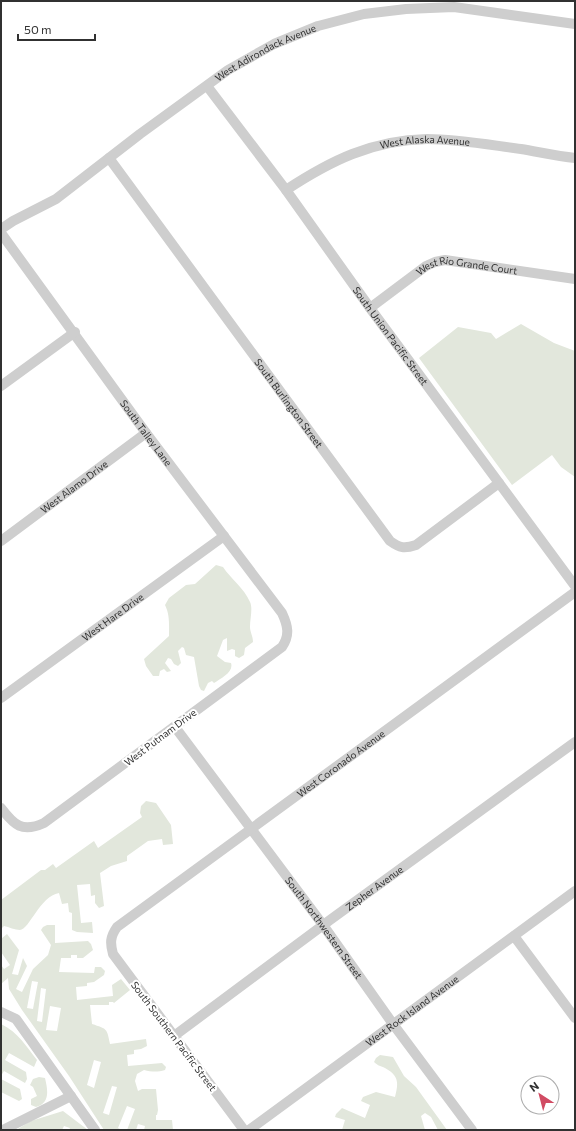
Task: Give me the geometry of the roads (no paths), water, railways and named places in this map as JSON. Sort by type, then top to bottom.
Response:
[{"type":"street","name":"West Adirondack Avenue","points":[[1,229],[13,221],[56,200],[108,158],[228,70],[274,44],[318,26],[364,14],[406,9],[454,7],[575,24]]},
{"type":"street","name":"South Union Pacific Street","points":[[207,86],[286,190],[370,308],[575,586]]},
{"type":"street","name":"West Alaska Avenue","points":[[286,190],[314,172],[346,156],[382,144],[405,141],[427,139],[449,140],[575,158]]},
{"type":"street","name":"South Burlington Street","points":[[108,158],[390,541],[397,546],[406,548],[416,545],[500,483]]},
{"type":"street","name":"South Talley Lane","points":[[1,233],[75,332],[146,433],[282,613],[288,633]]},
{"type":"street","name":"West Rio Grande Court","points":[[370,308],[426,266],[445,260],[575,279]]},
{"type":"street","points":[[1,386],[75,332]]},
{"type":"street","name":"West Alamo Drive","points":[[1,541],[146,433]]},
{"type":"street","name":"West Hare Drive","points":[[1,698],[224,536]]},
{"type":"street","name":"West Coronado Avenue","points":[[111,940],[117,928],[575,592]]},
{"type":"street","name":"West Putnam Drive","points":[[1,808],[11,821],[22,827],[35,828],[44,823],[282,647],[286,641],[288,633]]},
{"type":"street","name":"South Northwestern Street","points":[[175,726],[323,925],[393,1024],[472,1130]]},
{"type":"street","name":"Zepher Avenue","points":[[174,1036],[323,925],[575,742]]},
{"type":"street","name":"West Rock Island Avenue","points":[[249,1130],[575,891]]},
{"type":"street","points":[[514,936],[575,1018]]},
{"type":"street","name":"South Southern Pacific Street","points":[[111,940],[113,954],[244,1130]]},
{"type":"street","points":[[1,1012],[16,1019],[95,1130]]},
{"type":"street","points":[[3,1130],[71,1096]]}]
